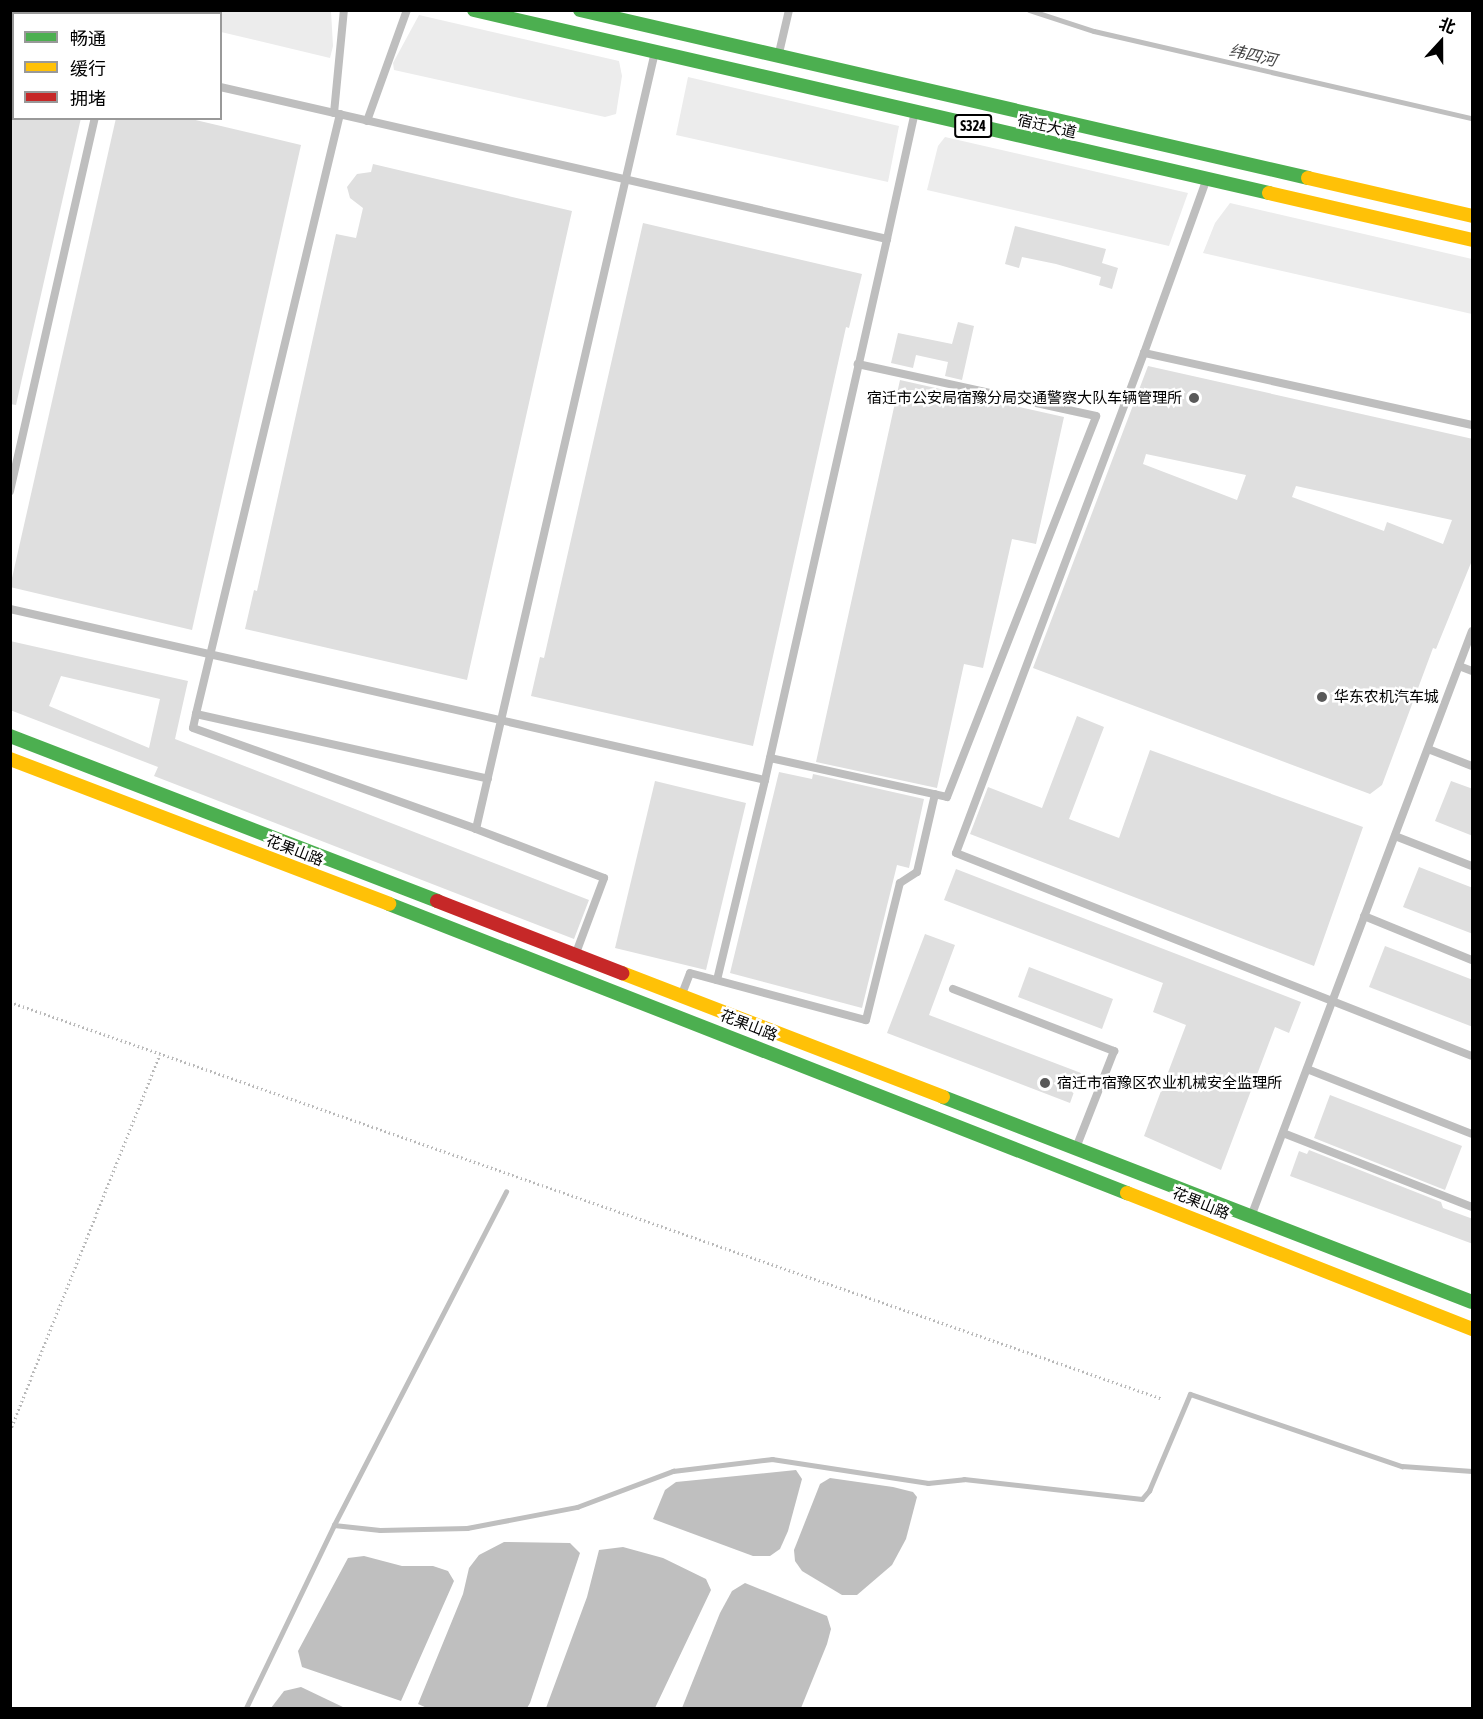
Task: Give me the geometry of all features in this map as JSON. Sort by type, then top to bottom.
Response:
[{"type":"street","name":"宿迁大道","points":[[474,10],[655,52],[776,68],[1473,216]]},
{"type":"street","name":"宿迁大道","points":[[580,10],[660,29],[915,113],[1473,240]]},
{"type":"street","name":"花果山路","points":[[10,736],[1473,1302]]},
{"type":"street","name":"花果山路","points":[[10,759],[568,972],[1473,1329]]},
{"type":"lane","points":[[344,10],[337,114],[193,728],[604,878],[568,972]]},
{"type":"lane","points":[[367,121],[407,10]]},
{"type":"lane","points":[[776,68],[789,10]]},
{"type":"lane","points":[[476,830],[503,721],[660,29]]},
{"type":"lane","points":[[222,87],[887,239]]},
{"type":"lane","points":[[717,980],[765,780],[915,113]]},
{"type":"lane","points":[[10,491],[95,120]]},
{"type":"lane","points":[[1206,179],[1144,353],[956,853],[1473,1056]]},
{"type":"lane","points":[[1144,353],[1473,425]]},
{"type":"lane","points":[[770,758],[947,796],[1096,416],[858,364]]},
{"type":"lane","points":[[10,609],[765,780]]},
{"type":"lane","points":[[1243,1238],[1473,631]]},
{"type":"lane","points":[[1459,666],[1473,671]]},
{"type":"lane","points":[[196,714],[488,779]]},
{"type":"lane","points":[[1428,749],[1473,766]]},
{"type":"lane","points":[[675,1014],[690,973],[866,1020],[900,883],[917,872],[935,794]]},
{"type":"lane","points":[[1395,836],[1473,866]]},
{"type":"lane","points":[[1365,916],[1473,960]]},
{"type":"lane","points":[[953,989],[1114,1051],[1076,1149]]},
{"type":"lane","points":[[1307,1069],[1473,1134]]},
{"type":"lane","points":[[1283,1133],[1473,1207]]},
{"type":"path","points":[[10,1002],[1163,1399]]},
{"type":"path","points":[[10,1431],[160,1055]]},
{"type":"shaded area","points":[[126,11],[331,11],[333,46],[330,58],[222,32],[222,12]]},
{"type":"shaded area","points":[[419,15],[619,61],[622,76],[616,114],[605,117],[394,70],[393,63]]},
{"type":"shaded area","points":[[688,77],[899,126],[888,182],[676,135]]},
{"type":"shaded area","points":[[945,137],[1188,193],[1169,246],[927,190],[938,146]]},
{"type":"shaded area","points":[[1230,203],[1472,259],[1472,314],[1203,253],[1215,223]]},
{"type":"shaded area","points":[[796,1470],[802,1479],[788,1531],[780,1549],[770,1556],[753,1556],[653,1519],[665,1490],[676,1482]]},
{"type":"shaded area","points":[[830,1478],[893,1487],[913,1492],[917,1497],[906,1539],[892,1565],[857,1595],[842,1595],[802,1571],[795,1561],[794,1550],[820,1484]]},
{"type":"shaded area","points":[[504,1542],[570,1543],[580,1553],[530,1703],[527,1708],[427,1708],[418,1704],[463,1594],[469,1568],[479,1555]]},
{"type":"shaded area","points":[[623,1547],[663,1558],[706,1579],[711,1590],[655,1708],[546,1708],[587,1597],[599,1550]]},
{"type":"shaded area","points":[[364,1556],[402,1566],[433,1566],[448,1571],[454,1581],[401,1701],[302,1667],[298,1651],[348,1558]]},
{"type":"shaded area","points":[[745,1583],[827,1616],[831,1629],[827,1644],[801,1708],[682,1708],[720,1613],[732,1591]]},
{"type":"shaded area","points":[[301,1687],[345,1708],[271,1708],[284,1691]]},
{"type":"building","points":[[10,118],[12,120],[81,120],[16,405],[10,404]]},
{"type":"building","points":[[116,120],[195,120],[301,145],[192,630],[10,587]]},
{"type":"building","points":[[373,164],[572,211],[467,680],[245,629],[254,590],[257,591],[336,234],[356,238],[363,208],[350,198],[347,187],[357,174],[371,172]]},
{"type":"building","points":[[643,223],[862,274],[849,328],[846,327],[753,746],[531,696],[540,657],[544,658]]},
{"type":"building","points":[[1015,226],[1106,249],[1102,263],[1118,268],[1112,289],[1099,285],[1101,277],[1056,264],[1022,257],[1019,268],[1005,264]]},
{"type":"building","points":[[958,322],[974,326],[962,380],[945,376],[948,362],[916,355],[913,368],[891,363],[898,333],[952,344]]},
{"type":"building","points":[[1148,366],[1473,439],[1473,558],[1436,649],[1433,648],[1382,785],[1370,794],[1033,668]],"holes":[[[1146,454],[1246,475],[1237,500],[1143,464]],[[1296,486],[1392,507],[1452,520],[1443,544],[1387,522],[1384,531],[1292,497]]]},
{"type":"building","points":[[900,380],[1064,417],[1036,544],[1012,539],[983,668],[964,664],[937,788],[816,762]]},
{"type":"building","points":[[10,641],[188,681],[175,739],[589,900],[574,939],[154,776],[158,767],[10,710]],"holes":[[[61,676],[160,699],[149,748],[49,706]]]},
{"type":"building","points":[[1077,716],[1104,727],[1069,819],[1119,838],[1150,750],[1363,827],[1314,966],[970,834],[988,787],[1042,808]]},
{"type":"building","points":[[779,772],[812,779],[813,774],[924,799],[909,868],[897,865],[862,1008],[730,973]]},
{"type":"building","points":[[655,781],[746,803],[706,970],[615,948]]},
{"type":"building","points":[[1451,781],[1473,789],[1473,836],[1435,821]]},
{"type":"building","points":[[1419,867],[1473,888],[1473,934],[1403,907]]},
{"type":"building","points":[[956,869],[1301,1002],[1289,1033],[1275,1027],[1221,1170],[1144,1136],[1186,1025],[1153,1012],[1163,983],[944,900]]},
{"type":"building","points":[[925,934],[955,945],[929,1015],[1081,1073],[1070,1103],[887,1033]]},
{"type":"building","points":[[1385,946],[1473,980],[1473,1027],[1369,987]]},
{"type":"building","points":[[1029,967],[1113,999],[1102,1029],[1018,997]]},
{"type":"building","points":[[1330,1095],[1462,1146],[1445,1190],[1314,1138]]},
{"type":"building","points":[[1309,1150],[1441,1202],[1443,1208],[1473,1219],[1473,1244],[1290,1176],[1299,1151],[1307,1154]]},
{"type":"waterway","name":"纬四河","points":[[1029,10],[1094,31],[1472,118]]},
{"type":"waterway","points":[[246,1708],[334,1525],[506,1192]]},
{"type":"waterway","points":[[334,1525],[380,1530],[467,1528],[577,1507],[673,1471],[772,1459],[928,1483],[964,1479],[1142,1499],[1149,1491],[1190,1394],[1402,1466],[1472,1471]]},
{"type":"traffic: fast","points":[[474,10],[1269,193]]},
{"type":"traffic: fast","points":[[580,10],[1308,178]]},
{"type":"traffic: fast","points":[[10,736],[437,901]]},
{"type":"traffic: fast","points":[[389,904],[1127,1193]]},
{"type":"traffic: fast","points":[[943,1097],[1472,1302]]},
{"type":"traffic: slow","points":[[1308,178],[1472,216]]},
{"type":"traffic: slow","points":[[1269,193],[1472,240]]},
{"type":"traffic: slow","points":[[10,759],[389,904]]},
{"type":"traffic: slow","points":[[622,973],[943,1097]]},
{"type":"traffic: slow","points":[[1127,1193],[1472,1329]]},
{"type":"traffic: jam","points":[[437,901],[622,973]]},
{"type":"place","name":"宿迁市公安局宿豫分局交通警察大队车辆管理所","points":[[1194,398]]},
{"type":"place","name":"华东农机汽车城","points":[[1322,697]]},
{"type":"place","name":"宿迁市宿豫区农业机械安全监理所","points":[[1045,1083]]}]
